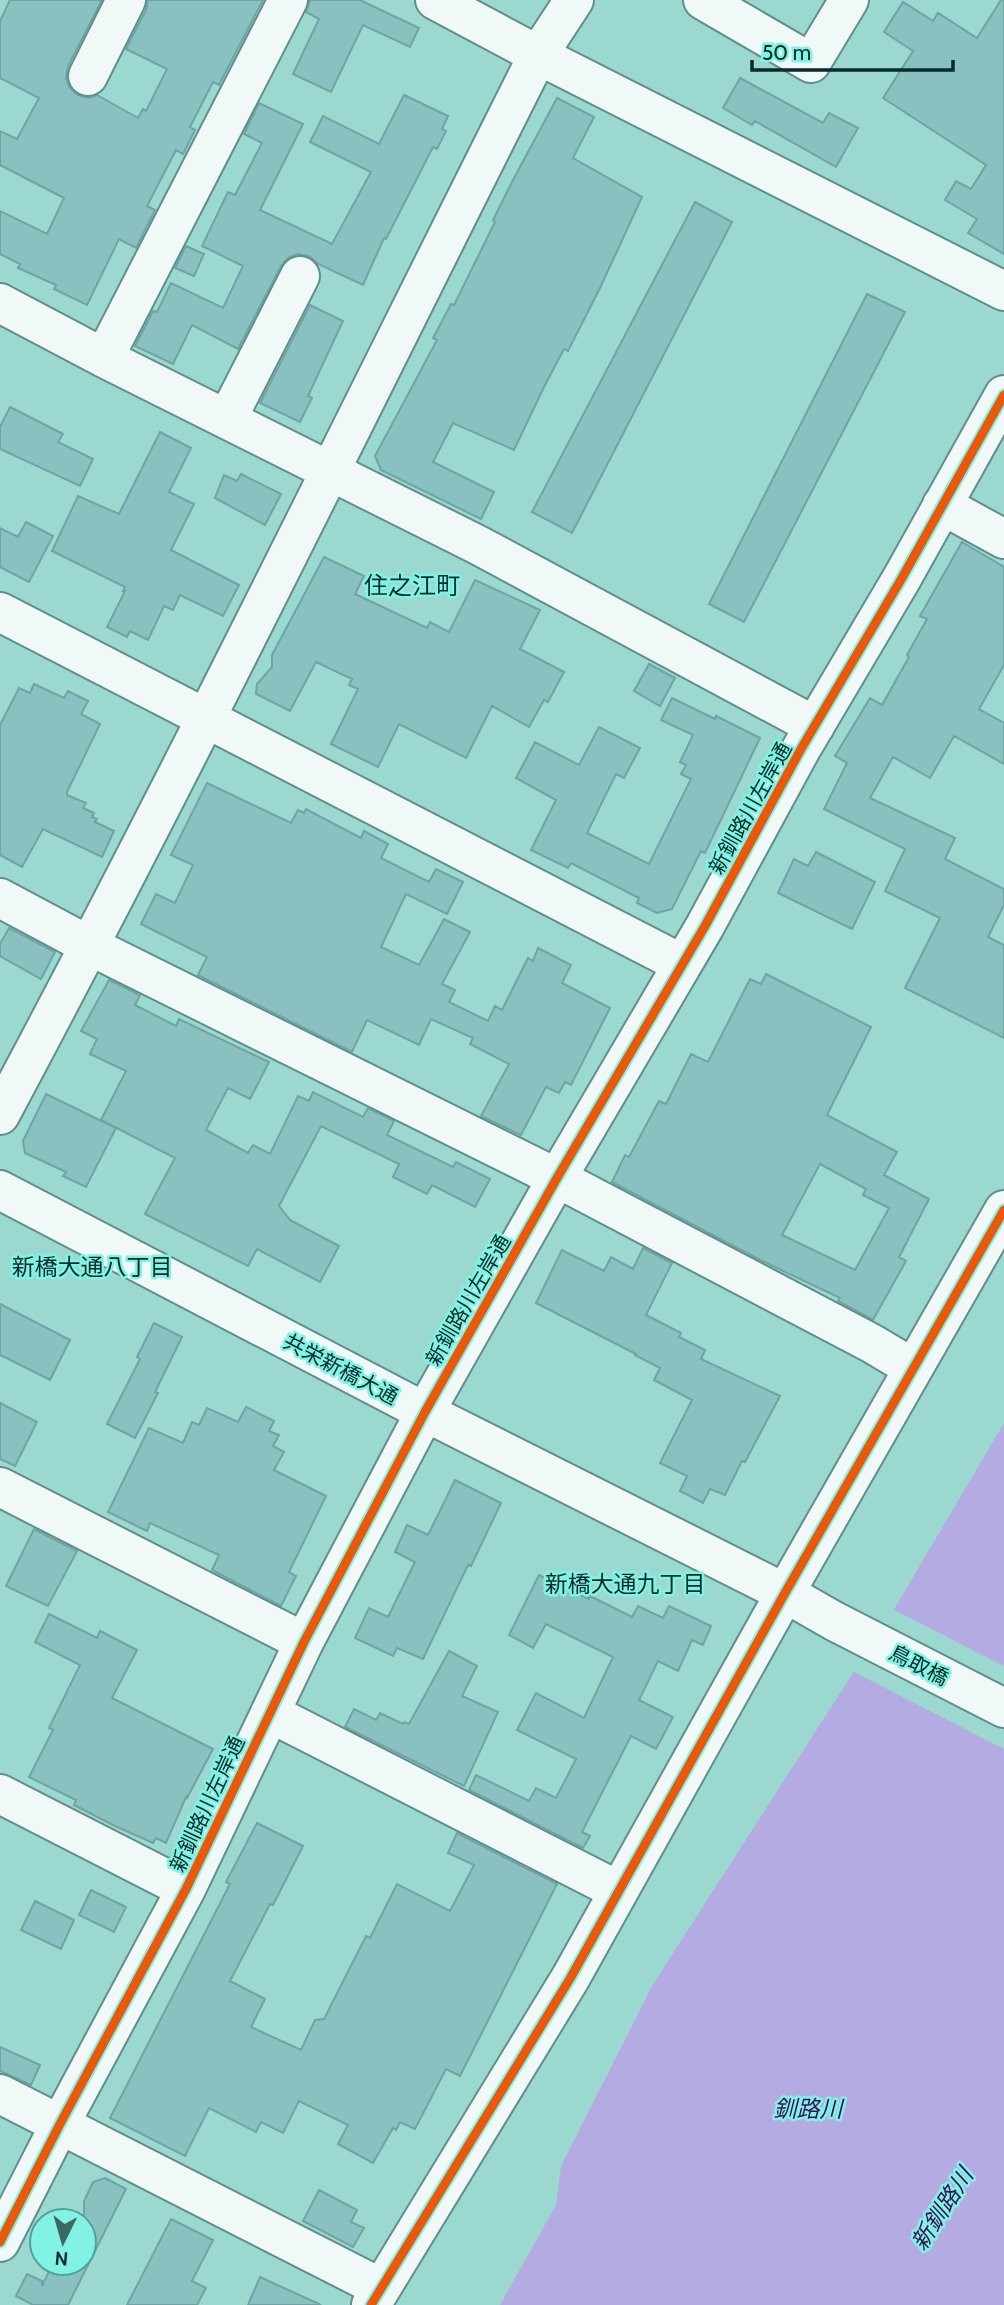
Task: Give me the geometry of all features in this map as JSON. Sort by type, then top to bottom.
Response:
[{"type":"street","points":[[88,76],[127,0]]},
{"type":"street","points":[[104,358],[288,0]]},
{"type":"street","points":[[435,0],[1004,291]]},
{"type":"street","points":[[0,1115],[206,719],[538,55],[574,0]]},
{"type":"street","points":[[703,0],[811,63],[849,0]]},
{"type":"street","points":[[227,419],[300,276]]},
{"type":"street","points":[[0,303],[478,545],[815,726]]},
{"type":"street","name":"新釧路川左岸通","points":[[0,2242],[186,1889],[304,1642],[425,1412],[557,1178],[705,926],[815,726],[1004,395]]},
{"type":"street","points":[[942,505],[1004,539]]},
{"type":"street","points":[[0,612],[682,964]]},
{"type":"street","points":[[0,898],[90,946],[557,1178],[859,1336],[913,1368]]},
{"type":"street","name":"共栄新橋大通","points":[[0,1189],[425,1412],[785,1593],[834,1621]]},
{"type":"street","points":[[0,2094],[60,2124],[376,2297],[571,1977],[785,1593],[1004,1210]]},
{"type":"street","points":[[0,1487],[304,1642]]},
{"type":"street","name":"鳥取橋","points":[[834,1621],[1004,1708]]},
{"type":"street","points":[[270,1713],[619,1891]]},
{"type":"street","points":[[0,1794],[186,1889]]},
{"type":"water","name":"釧路川","points":[[1004,1423],[1004,2305],[500,2305],[556,2205],[561,2166],[652,1986],[896,1606]]},
{"type":"pier","points":[[890,1608],[1004,1666],[1004,1749],[850,1670]]},
{"type":"building","points":[[10,0],[102,0],[68,66],[66,78],[69,87],[78,95],[89,98],[97,95],[138,118],[143,109],[146,111],[167,69],[126,49],[146,10],[148,0],[263,0],[219,85],[213,82],[190,127],[195,130],[183,154],[176,150],[147,206],[155,210],[136,248],[119,239],[87,305],[54,289],[56,285],[18,268],[20,264],[0,254],[0,211],[47,234],[64,198],[0,165],[0,131],[17,139],[39,98],[0,78],[0,21]]},
{"type":"building","points":[[310,0],[360,0],[419,28],[410,47],[363,25],[331,92],[293,74],[319,19],[306,12]]},
{"type":"building","points":[[1001,0],[1004,0],[1004,254],[968,233],[977,219],[945,200],[956,181],[971,189],[986,165],[883,98],[913,51],[884,32],[903,2],[933,21],[938,13],[977,38]]},
{"type":"building","points":[[740,78],[823,123],[829,113],[858,128],[836,167],[755,121],[752,125],[723,108]]},
{"type":"building","points":[[404,95],[448,116],[442,129],[446,131],[437,149],[433,147],[386,239],[384,238],[363,285],[318,264],[309,256],[297,254],[288,258],[281,266],[238,349],[192,325],[173,364],[135,346],[153,311],[157,312],[171,283],[223,308],[243,266],[202,246],[228,192],[235,195],[262,143],[244,134],[259,103],[303,124],[260,210],[332,244],[371,172],[310,142],[323,116],[379,144]]},
{"type":"building","points":[[557,98],[594,117],[573,158],[642,197],[600,288],[568,351],[564,349],[514,450],[453,423],[433,462],[494,492],[481,519],[381,470],[375,456],[437,340],[433,338],[451,304],[454,305],[495,222],[493,220]]},
{"type":"building","points":[[695,202],[732,222],[572,533],[532,512]]},
{"type":"building","points":[[186,246],[204,254],[194,276],[175,268]]},
{"type":"building","points":[[867,294],[905,312],[744,622],[709,604]]},
{"type":"building","points":[[310,305],[343,321],[308,396],[312,398],[300,422],[260,403]]},
{"type":"building","points":[[10,407],[63,434],[58,442],[93,459],[80,486],[0,449],[0,427]]},
{"type":"building","points":[[160,432],[191,448],[169,492],[194,504],[171,550],[239,585],[223,616],[180,595],[173,610],[164,606],[148,640],[130,631],[127,637],[107,627],[125,587],[52,551],[78,496],[119,514]]},
{"type":"building","points":[[241,474],[281,494],[265,525],[215,498],[224,475],[237,481]]},
{"type":"building","points":[[26,522],[53,536],[29,582],[0,567],[0,528],[18,537]]},
{"type":"building","points":[[962,542],[1004,567],[1004,665],[979,709],[1004,723],[1004,764],[954,736],[930,778],[893,757],[870,798],[955,838],[945,859],[1004,889],[1004,905],[988,937],[1004,945],[1004,1038],[905,988],[940,918],[885,891],[905,849],[824,809],[847,763],[835,756],[870,698],[882,705],[927,619],[920,616]]},
{"type":"building","points":[[324,557],[364,576],[355,594],[427,628],[430,622],[449,632],[475,580],[540,610],[520,649],[564,672],[548,702],[544,700],[529,727],[492,706],[466,758],[399,724],[378,767],[331,744],[358,689],[349,685],[352,679],[316,662],[290,711],[256,694],[257,684],[272,667],[272,655]]},
{"type":"building","points":[[649,664],[675,678],[660,706],[634,691]]},
{"type":"building","points":[[34,684],[64,698],[68,691],[88,701],[81,714],[100,724],[67,795],[86,803],[83,808],[94,813],[92,817],[97,819],[95,822],[114,831],[102,857],[43,829],[22,867],[0,855],[0,725],[19,688],[30,693]]},
{"type":"building","points":[[672,698],[760,738],[705,853],[701,851],[672,909],[657,913],[637,903],[639,898],[571,863],[568,868],[531,850],[556,800],[516,778],[535,742],[579,765],[599,727],[640,748],[624,778],[616,774],[587,833],[649,864],[691,779],[681,774],[686,765],[680,762],[693,735],[661,720]]},
{"type":"building","points":[[207,783],[291,823],[298,810],[304,813],[306,809],[361,838],[364,831],[388,844],[381,858],[429,882],[436,869],[463,882],[447,914],[406,894],[381,947],[419,965],[444,919],[470,932],[442,984],[455,990],[449,1002],[488,1021],[495,1006],[502,1010],[528,958],[533,961],[538,948],[571,965],[562,983],[610,1008],[571,1085],[565,1082],[559,1093],[546,1087],[521,1135],[481,1116],[509,1064],[470,1044],[473,1038],[431,1019],[419,1045],[367,1020],[352,1052],[198,975],[207,957],[141,924],[156,894],[175,903],[193,865],[171,855]]},
{"type":"building","points":[[816,852],[875,882],[852,929],[778,893],[794,859],[808,866]]},
{"type":"building","points":[[9,928],[55,952],[41,979],[0,956],[0,944]]},
{"type":"building","points":[[766,974],[871,1027],[827,1115],[897,1152],[884,1175],[929,1199],[899,1257],[906,1261],[873,1320],[838,1301],[840,1298],[760,1260],[612,1182],[625,1155],[629,1157],[659,1101],[666,1104],[691,1054],[708,1062],[750,979],[761,984]],"holes":[[[820,1164],[866,1189],[863,1195],[889,1208],[855,1270],[782,1235]]]},
{"type":"building","points":[[109,980],[140,995],[135,1005],[176,1026],[179,1019],[269,1062],[250,1099],[228,1088],[206,1130],[248,1153],[253,1145],[270,1154],[298,1096],[309,1101],[313,1092],[363,1117],[368,1108],[394,1121],[387,1135],[453,1167],[456,1162],[490,1179],[475,1207],[432,1185],[427,1194],[393,1177],[399,1164],[321,1126],[279,1206],[290,1220],[339,1246],[320,1282],[257,1249],[248,1266],[145,1214],[175,1158],[101,1120],[126,1071],[90,1054],[97,1039],[81,1031]]},
{"type":"building","points":[[46,1094],[116,1128],[86,1187],[63,1176],[66,1172],[25,1153],[23,1141]]},
{"type":"building","points":[[643,1248],[672,1263],[646,1315],[681,1333],[679,1337],[705,1350],[701,1359],[780,1396],[725,1495],[710,1489],[703,1503],[680,1491],[687,1476],[660,1463],[692,1400],[654,1380],[660,1368],[536,1303],[562,1250],[604,1271],[611,1257],[633,1269]]},
{"type":"building","points":[[0,1304],[70,1340],[50,1380],[0,1355]]},
{"type":"building","points":[[154,1323],[182,1337],[135,1438],[107,1424],[140,1359],[137,1357]]},
{"type":"building","points":[[0,1403],[37,1422],[15,1466],[0,1459]]},
{"type":"building","points":[[246,1407],[274,1421],[269,1431],[279,1435],[273,1446],[284,1452],[274,1470],[326,1496],[289,1572],[296,1576],[281,1606],[212,1570],[219,1555],[150,1523],[147,1531],[108,1512],[149,1428],[183,1443],[192,1422],[199,1425],[207,1408],[238,1422]]},
{"type":"building","points":[[455,1480],[501,1503],[423,1659],[397,1648],[393,1656],[355,1638],[369,1608],[388,1617],[415,1562],[395,1552],[407,1525],[428,1535]]},
{"type":"building","points":[[34,1529],[77,1551],[48,1606],[6,1586]]},
{"type":"building","points":[[539,1575],[632,1617],[638,1606],[663,1618],[669,1606],[711,1626],[703,1645],[692,1640],[678,1671],[658,1661],[639,1700],[673,1717],[656,1749],[631,1736],[582,1832],[590,1836],[583,1848],[469,1790],[476,1775],[529,1801],[536,1788],[556,1798],[576,1759],[517,1730],[536,1693],[584,1718],[613,1657],[546,1624],[533,1648],[509,1635]]},
{"type":"building","points":[[49,1614],[97,1638],[100,1631],[137,1650],[112,1698],[213,1749],[186,1797],[166,1843],[156,1838],[153,1843],[115,1826],[74,1805],[76,1800],[29,1777],[53,1730],[49,1728],[80,1665],[35,1642]]},
{"type":"building","points":[[449,1651],[477,1666],[462,1696],[498,1712],[464,1786],[345,1727],[354,1709],[376,1720],[380,1713],[403,1724],[409,1724]]},
{"type":"building","points":[[257,1823],[303,1846],[230,1981],[265,1999],[251,2027],[301,2050],[315,2020],[324,2019],[366,1936],[370,1938],[397,1884],[450,1911],[474,1865],[448,1853],[457,1833],[557,1884],[460,2076],[446,2069],[415,2129],[400,2122],[396,2130],[393,2128],[373,2163],[338,2144],[348,2125],[299,2101],[283,2133],[261,2122],[256,2132],[209,2108],[185,2156],[110,2118],[230,1884],[226,1882]]},
{"type":"building","points":[[91,1890],[126,1907],[114,1932],[79,1915]]},
{"type":"building","points":[[35,1901],[74,1920],[61,1949],[21,1930]]},
{"type":"building","points":[[0,2047],[40,2065],[31,2085],[0,2071]]},
{"type":"building","points":[[105,2178],[126,2189],[98,2245],[98,2207],[84,2207],[93,2182]]},
{"type":"building","points":[[319,2190],[357,2210],[351,2222],[364,2228],[353,2247],[303,2221]]},
{"type":"building","points":[[171,2219],[213,2240],[192,2281],[206,2288],[197,2305],[127,2305]]},
{"type":"building","points":[[27,2274],[28,2277],[42,2281],[42,2286],[46,2277],[82,2277],[68,2305],[33,2305],[16,2296]]},
{"type":"building","points":[[260,2277],[321,2305],[248,2305]]},
{"type":"cycle path","points":[[0,2242],[186,1889],[304,1642],[425,1412],[557,1178],[705,926],[801,749],[902,578],[1004,395]]},
{"type":"cycle path","points":[[371,2305],[571,1977],[785,1593],[1004,1210]]},
{"type":"district","name":"住之江町","points":[[412,585]]},
{"type":"district","name":"新橋大通八丁目","points":[[92,1267]]},
{"type":"district","name":"新橋大通九丁目","points":[[625,1584]]},
{"type":"water label","name":"新釧路川","points":[[942,2209]]}]
